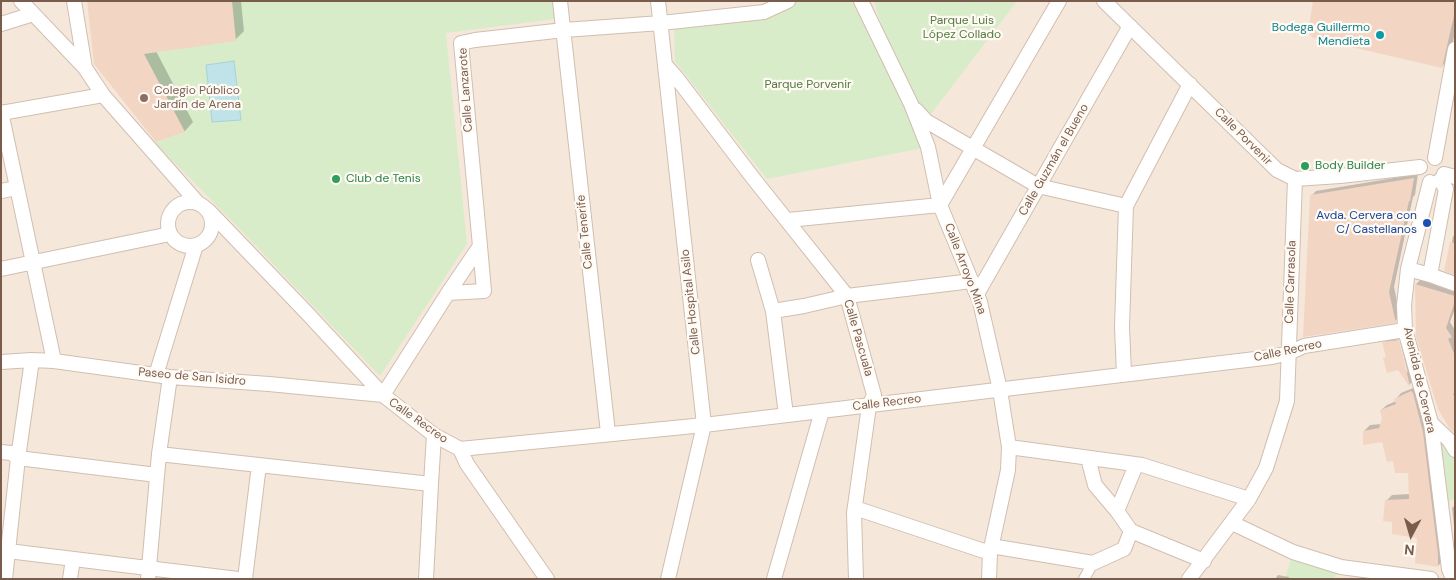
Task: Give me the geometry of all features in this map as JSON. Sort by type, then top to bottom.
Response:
[{"type":"street","points":[[21,1],[85,68]]},
{"type":"street","points":[[74,1],[85,68]]},
{"type":"street","name":"Calle Tenerife","points":[[560,1],[608,434]]},
{"type":"street","name":"Calle Hospital Asilo","points":[[658,1],[704,425],[668,579]]},
{"type":"street","name":"Calle Lanzarote","points":[[448,293],[484,291],[462,60],[462,43],[564,30],[661,23],[764,12],[788,1]]},
{"type":"street","name":"Calle Arroyo Mina","points":[[861,1],[911,104],[928,147],[940,205],[980,302],[1000,390],[1009,447],[1008,470],[991,549],[989,579]]},
{"type":"street","points":[[788,220],[940,205],[1059,1]]},
{"type":"street","name":"Calle Porvenir","points":[[1104,1],[1277,170],[1295,179]]},
{"type":"street","points":[[1,24],[33,14]]},
{"type":"street","name":"Calle Guzmán el Bueno","points":[[974,287],[1038,186],[1130,26]]},
{"type":"street","points":[[1435,158],[1455,49]]},
{"type":"street","name":"Calle Pascuala","points":[[666,66],[847,296],[874,395],[868,406],[855,508],[856,579]]},
{"type":"street","name":"Calle Recreo","points":[[85,68],[103,95],[203,206],[307,312],[383,395],[434,435],[460,449],[704,425],[1272,357],[1304,346],[1405,330]]},
{"type":"street","points":[[1124,374],[1122,327],[1126,206],[1190,84]]},
{"type":"street","points":[[54,362],[2,113],[103,95]]},
{"type":"street","points":[[911,104],[926,120],[1038,186],[1126,206]]},
{"type":"street","points":[[1295,179],[1420,167],[1428,159],[1435,158],[1439,160],[1444,166],[1446,189],[1430,275]]},
{"type":"street","points":[[1420,167],[1423,178],[1446,177]]},
{"type":"street","name":"Avenida de Cervera","points":[[1446,177],[1408,269],[1404,305],[1405,330],[1431,423],[1449,569],[1454,579]]},
{"type":"street","name":"Calle Carrasola","points":[[1189,579],[1249,499],[1266,468],[1287,400],[1295,179]]},
{"type":"street","points":[[1,191],[17,188]]},
{"type":"street","points":[[184,202],[203,206],[212,222],[210,234],[206,239],[196,245],[188,246],[175,240],[170,234],[168,221],[174,209],[184,202]]},
{"type":"street","points":[[1,269],[170,234]]},
{"type":"street","points":[[156,375],[196,245]]},
{"type":"street","points":[[383,395],[480,246]]},
{"type":"street","points":[[758,260],[773,311],[786,415]]},
{"type":"street","points":[[1408,269],[1455,284]]},
{"type":"street","points":[[773,311],[847,296],[974,287]]},
{"type":"street","points":[[6,579],[8,551],[6,522],[18,458],[32,360]]},
{"type":"street","name":"Paseo de San Isidro","points":[[1,362],[32,360],[156,375],[383,395]]},
{"type":"street","points":[[149,573],[159,454],[170,376]]},
{"type":"street","points":[[774,579],[822,411]]},
{"type":"street","points":[[1431,423],[1449,440],[1455,450]]},
{"type":"street","points":[[426,579],[434,435]]},
{"type":"street","points":[[1009,447],[1142,466],[1249,499]]},
{"type":"street","points":[[460,449],[466,464],[547,579]]},
{"type":"street","points":[[1,452],[11,453],[18,458],[157,475]]},
{"type":"street","points":[[159,454],[430,484]]},
{"type":"street","points":[[1088,458],[1095,485],[1117,511],[1130,531],[1204,561]]},
{"type":"street","points":[[244,579],[259,465]]},
{"type":"street","points":[[1117,511],[1136,465]]},
{"type":"street","points":[[855,508],[991,549],[1093,563],[1124,549],[1130,531]]},
{"type":"street","points":[[1232,523],[1339,573],[1431,579]]},
{"type":"street","points":[[8,551],[72,559],[149,573],[238,579]]},
{"type":"street","points":[[70,579],[72,559]]},
{"type":"street","points":[[1084,579],[1093,563]]},
{"type":"shaded area","points":[[1,1],[1455,1],[1455,579],[1,579]]},
{"type":"green space","name":"Club de Tenis","points":[[232,1],[554,1],[556,19],[446,33],[467,244],[380,376],[155,143],[185,132],[144,54]]},
{"type":"green space","name":"Parque Porvenir","points":[[794,1],[871,1],[883,30],[874,1],[1017,1],[931,114],[911,104],[928,147],[767,179],[675,61],[674,27]]},
{"type":"green space","points":[[1442,437],[1455,457],[1455,498],[1447,503],[1436,438]]},
{"type":"green space","points":[[1293,552],[1340,567],[1334,579],[1285,579]]},
{"type":"water","points":[[234,61],[241,120],[212,122],[206,65]]},
{"type":"building","name":"Colegio Público Jardín de Arena","points":[[87,1],[232,1],[236,41],[144,54],[185,132],[156,142],[94,64]]},
{"type":"building","name":"Bodega Guillermo Mendieta","points":[[1313,1],[1455,1],[1455,11],[1442,68],[1313,38],[1308,32]]},
{"type":"building","points":[[1414,178],[1389,292],[1396,323],[1303,337],[1310,195]]},
{"type":"building","points":[[1450,242],[1455,243],[1455,275],[1444,271]]},
{"type":"building","points":[[1415,284],[1455,296],[1446,328],[1452,337],[1448,339],[1455,356],[1455,392],[1453,394],[1455,397],[1455,433],[1450,429],[1438,409],[1416,337]]},
{"type":"building","points":[[1399,340],[1410,386],[1398,370],[1387,373],[1383,358],[1386,357],[1382,342]]},
{"type":"building","points":[[1411,391],[1423,432],[1438,567],[1415,563],[1417,538],[1392,534],[1392,522],[1383,521],[1385,500],[1409,499],[1408,473],[1395,473],[1393,461],[1387,462],[1382,442],[1363,445],[1363,431],[1379,428],[1382,419],[1380,410],[1396,404],[1394,399]]},
{"type":"place","name":"Bodega Guillermo Mendieta","points":[[1380,35]]},
{"type":"place","name":"Colegio Público Jardín de Arena","points":[[144,98]]},
{"type":"place","name":"Body Builder","points":[[1305,166]]},
{"type":"place","name":"Club de Tenis","points":[[336,179]]},
{"type":"place","name":"Avda. Cervera con C/ Castellanos","points":[[1427,223]]},
{"type":"park label","name":"Parque Luis López Collado","points":[[962,28]]}]
